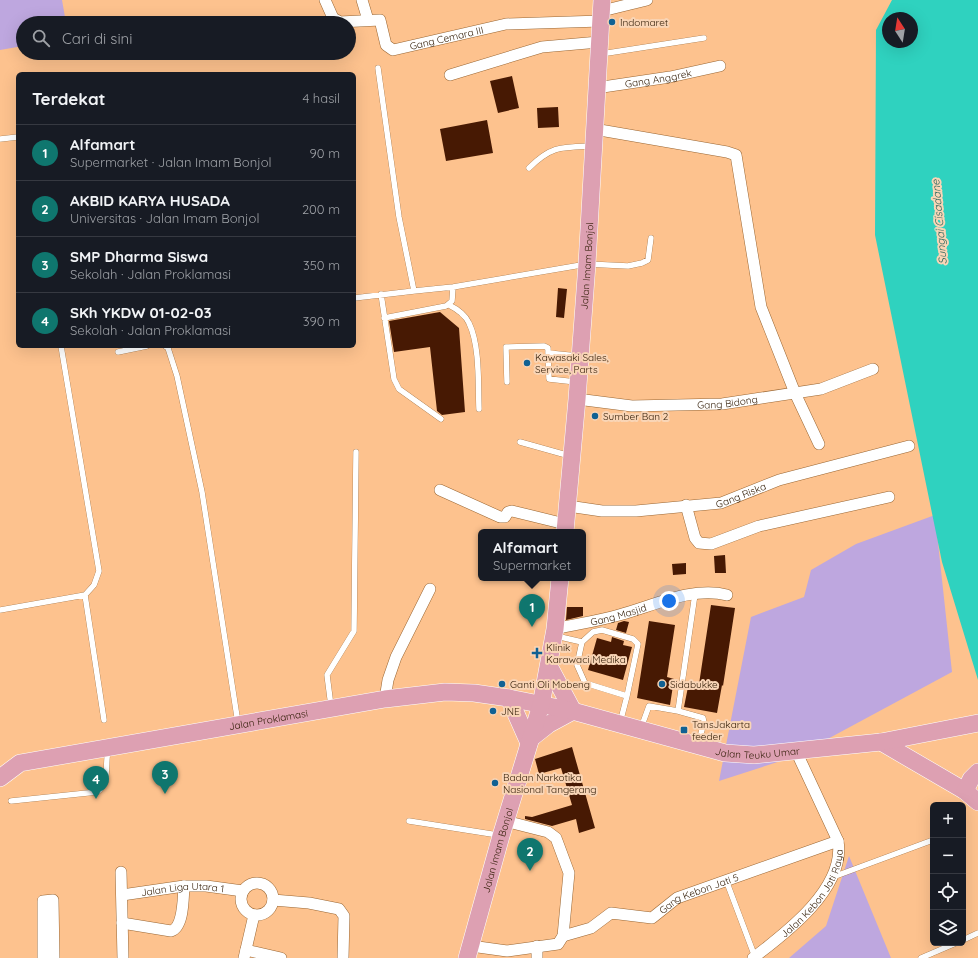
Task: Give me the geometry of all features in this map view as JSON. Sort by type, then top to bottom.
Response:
[{"type":"main road","name":"Jalan Imam Bonjol","points":[[565,528],[577,399],[587,264],[601,11]]},
{"type":"main road","name":"Jalan Imam Bonjol","points":[[469,952],[503,828],[541,705],[555,632],[560,581]]},
{"type":"main road","points":[[509,698],[529,741],[549,724],[573,711],[549,666]]},
{"type":"main road","name":"Jalan Proklamasi","points":[[2,770],[20,763],[385,699],[445,692],[474,693],[509,698],[541,705]]},
{"type":"main road","name":"Jalan Teuku Umar","points":[[541,705],[573,711],[619,725],[725,753],[754,755],[881,742],[978,723]]},
{"type":"main road","points":[[881,742],[965,791],[978,802]]},
{"type":"main road","points":[[965,791],[971,779],[978,772]]},
{"type":"street","points":[[325,0],[333,16]]},
{"type":"street","points":[[356,21],[368,20],[362,0]]},
{"type":"street","points":[[601,11],[647,0]]},
{"type":"street","name":"Gang Cemara III","points":[[368,20],[380,20],[386,45],[393,50],[506,24],[601,11]]},
{"type":"street","points":[[450,75],[542,47],[599,48]]},
{"type":"street","name":"Gang Anggrek","points":[[596,88],[670,77],[720,66]]},
{"type":"street","points":[[594,129],[719,150],[736,155],[761,307],[795,393],[819,444]]},
{"type":"street","name":"Gang Bidong","points":[[577,399],[632,406],[722,404],[821,388],[873,369]]},
{"type":"street","name":"Gang Riska","points":[[568,506],[602,510],[636,511],[721,502],[778,480],[909,446]]},
{"type":"street","points":[[440,490],[500,517],[505,517],[508,512],[512,511],[565,528]]},
{"type":"street","points":[[686,506],[694,538],[699,543],[712,544],[759,526],[888,497]]},
{"type":"street","points":[[385,699],[388,680],[396,657],[430,589]]},
{"type":"street","name":"Gang Masjid","points":[[555,632],[695,594],[714,592],[727,595]]},
{"type":"street","name":"Jalan Kebon Jati Raya","points":[[754,958],[805,915],[833,877],[840,852],[838,841],[796,751]]},
{"type":"street","points":[[503,828],[548,832],[556,838],[569,873],[563,936]]},
{"type":"street","name":"Gang Kebon Jati 5","points":[[537,946],[558,944],[563,936],[592,928],[611,913],[652,918],[677,898],[838,841]]},
{"type":"street","points":[[121,872],[123,958]]},
{"type":"street","points":[[251,884],[262,884],[270,890],[273,900],[268,910],[259,915],[254,915],[245,910],[241,901],[243,891],[251,884]]},
{"type":"street","points":[[122,923],[171,931],[175,930],[179,924],[184,886]]},
{"type":"street","name":"Jalan Liga Utara 1","points":[[122,896],[184,886],[206,886],[243,891]]},
{"type":"street","points":[[43,958],[43,901],[53,900],[54,958]]},
{"type":"street","points":[[273,900],[309,903],[339,909],[344,916],[343,958]]},
{"type":"street","points":[[254,915],[245,954],[281,958]]},
{"type":"street","points":[[469,952],[507,951],[537,946],[537,958]]},
{"type":"lane","points":[[599,48],[704,38]]},
{"type":"lane","points":[[378,68],[400,217],[414,291]]},
{"type":"lane","points":[[0,139],[16,137]]},
{"type":"lane","points":[[529,168],[542,156],[551,151],[566,147],[594,146]]},
{"type":"lane","points":[[356,298],[453,287],[587,264],[628,266],[648,260],[651,238]]},
{"type":"lane","points":[[449,305],[452,301],[453,287]]},
{"type":"lane","points":[[381,294],[394,379],[399,389],[441,419]]},
{"type":"lane","points":[[384,318],[449,305],[459,309],[469,322],[474,337],[479,409]]},
{"type":"lane","points":[[507,382],[506,347],[544,346],[548,348],[549,379],[578,382]]},
{"type":"lane","points":[[0,610],[85,595],[94,585],[99,571],[61,348]]},
{"type":"lane","points":[[118,352],[137,348]]},
{"type":"lane","points":[[168,348],[177,376],[202,492],[224,624],[238,725]]},
{"type":"lane","points":[[548,353],[580,357]]},
{"type":"lane","points":[[520,442],[572,456]]},
{"type":"lane","points":[[331,709],[327,675],[354,631],[356,452]]},
{"type":"lane","points":[[678,711],[695,594]]},
{"type":"lane","points":[[85,595],[104,720]]},
{"type":"lane","points":[[619,725],[627,696],[638,644],[633,639],[602,630],[594,632],[582,642],[577,665],[585,683],[627,696]]},
{"type":"lane","points":[[555,632],[582,642]]},
{"type":"lane","points":[[641,730],[649,706],[678,711],[703,718],[704,723],[697,745]]},
{"type":"lane","points":[[11,801],[97,792],[103,788],[106,779],[109,748]]},
{"type":"lane","points":[[409,821],[503,828]]},
{"type":"lane","points":[[833,877],[930,841]]},
{"type":"lane","points":[[726,880],[754,958]]},
{"type":"lane","points":[[966,939],[978,933]]},
{"type":"lane","points":[[921,958],[949,946]]},
{"type":"shaded area","points":[[0,0],[62,0],[65,16],[16,16],[16,47],[0,50]]},
{"type":"shaded area","points":[[935,515],[952,672],[796,756],[719,781],[751,617],[804,597],[811,570],[856,544]]},
{"type":"shaded area","points":[[849,856],[891,958],[789,958],[826,926]]},
{"type":"water","name":"Sungai Cisadane","points":[[892,0],[978,0],[978,680],[942,562],[875,235],[876,30],[882,19],[882,48],[918,48],[918,12],[886,12]]},
{"type":"building","points":[[512,76],[519,108],[498,113],[490,81]]},
{"type":"building","points":[[558,107],[559,127],[538,128],[537,108]]},
{"type":"building","points":[[487,120],[493,153],[446,161],[440,129]]},
{"type":"building","points":[[558,288],[567,289],[564,318],[556,317]]},
{"type":"building","points":[[440,312],[459,328],[465,412],[442,415],[437,411],[430,347],[394,352],[389,321]]},
{"type":"building","points":[[725,555],[726,573],[715,573],[714,556]]},
{"type":"building","points":[[686,563],[686,574],[673,575],[672,564]]},
{"type":"building","points":[[711,605],[735,608],[723,686],[722,685],[717,713],[684,707],[689,682],[699,684]]},
{"type":"building","points":[[567,607],[583,607],[583,616],[566,620]]},
{"type":"building","points":[[624,621],[629,622],[626,633],[616,630],[618,623]]},
{"type":"building","points":[[649,621],[675,625],[667,677],[674,679],[670,705],[637,698]]},
{"type":"building","points":[[612,637],[624,641],[623,645],[632,647],[623,680],[588,670],[597,638],[611,642]]},
{"type":"building","points":[[572,747],[595,828],[579,833],[576,819],[552,826],[525,819],[525,816],[532,817],[572,805],[561,768],[539,774],[535,759]]},
{"type":"place","name":"Indomaret","points":[[612,22]]},
{"type":"place","name":"Kawasaki Sales, Service, Parts","points":[[527,363]]},
{"type":"place","name":"Sumber Ban 2","points":[[595,416]]},
{"type":"place","name":"Alfamart","points":[[532,627]]},
{"type":"place","name":"Klinik Karawaci Medika","points":[[537,653]]},
{"type":"place","name":"Ganti Oli Mobeng","points":[[502,684]]},
{"type":"place","name":"Sidabukke","points":[[662,684]]},
{"type":"place","name":"JNE","points":[[493,711]]},
{"type":"place","name":"TansJakarta feeder","points":[[684,730]]},
{"type":"place","name":"Badan Narkotika Nasional Tangerang","points":[[495,783]]},
{"type":"place","name":"SMP Dharma Siswa","points":[[165,794]]},
{"type":"place","name":"SKh YKDW 01-02-03","points":[[96,799]]},
{"type":"place","name":"AKBID KARYA HUSADA","points":[[530,871]]}]
